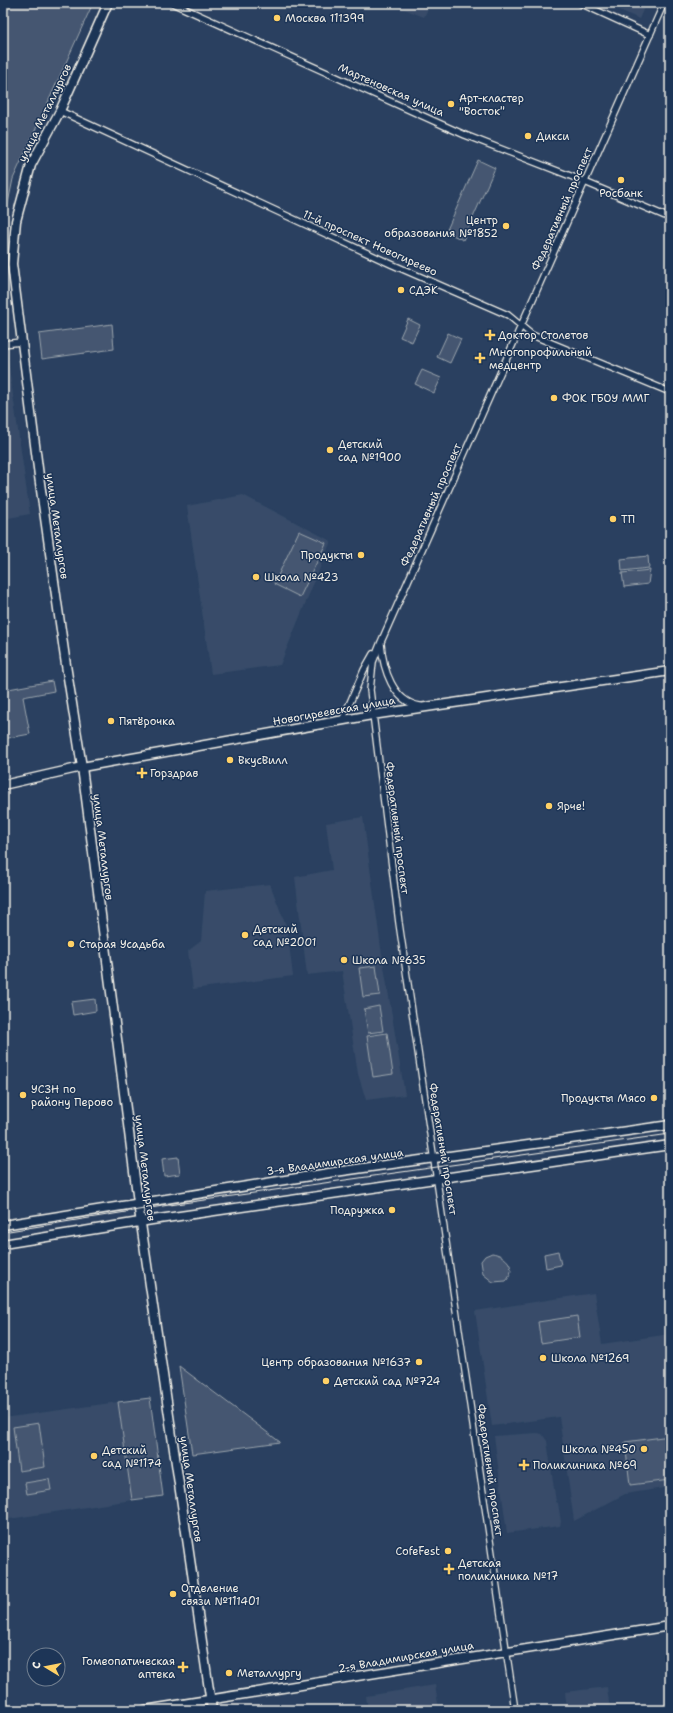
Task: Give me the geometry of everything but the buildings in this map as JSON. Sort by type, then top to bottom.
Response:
[{"type":"street","name":"улица Металлургов","points":[[108,3],[60,111],[32,165],[16,221],[12,264],[21,342],[66,666],[82,767],[138,1204],[212,1710]]},
{"type":"street","name":"Мартеновская улица","points":[[172,3],[465,135],[670,218]]},
{"type":"street","points":[[580,3],[650,35]]},
{"type":"street","name":"Федеративный проспект","points":[[515,1710],[435,1158],[399,923],[370,690],[374,662],[380,642],[664,3]]},
{"type":"street","name":"11-й проспект Новогиреево","points":[[60,111],[384,261],[508,315],[532,335],[670,392]]},
{"type":"street","points":[[3,344],[21,342]]},
{"type":"street","points":[[380,642],[382,659],[388,679],[396,690],[405,701],[414,705],[428,707]]},
{"type":"street","points":[[342,721],[364,670],[380,642]]},
{"type":"street","name":"Новогиреевская улица","points":[[3,785],[82,767],[372,715],[670,671]]},
{"type":"street","name":"3-я Владимирская улица","points":[[3,1226],[335,1172],[670,1125]]},
{"type":"street","points":[[3,1244],[141,1222],[438,1180],[670,1145]]},
{"type":"street","name":"2-я Владимирская улица","points":[[145,1710],[210,1701],[506,1651],[670,1626]]},
{"type":"shaded area","points":[[3,3],[93,3],[13,179],[3,227]]},
{"type":"shaded area","points":[[389,3],[431,3],[424,17]]},
{"type":"shaded area","points":[[604,3],[646,3],[639,19]]},
{"type":"shaded area","points":[[478,160],[495,168],[463,240],[446,232]]},
{"type":"shaded area","points":[[408,319],[420,325],[412,342],[400,337]]},
{"type":"shaded area","points":[[112,324],[114,349],[42,359],[39,334]]},
{"type":"shaded area","points":[[448,333],[461,339],[450,363],[437,357]]},
{"type":"shaded area","points":[[3,353],[7,353],[30,514],[3,519]]},
{"type":"shaded area","points":[[422,370],[441,378],[434,393],[415,384]]},
{"type":"shaded area","name":"Школа №423","points":[[243,495],[331,541],[280,665],[211,674],[187,506]]},
{"type":"shaded area","points":[[299,531],[326,543],[300,597],[274,584]]},
{"type":"shaded area","points":[[648,556],[649,568],[622,571],[621,559]]},
{"type":"shaded area","points":[[650,570],[648,584],[624,587],[622,573]]},
{"type":"shaded area","points":[[52,681],[54,691],[23,697],[30,734],[3,739],[3,690]]},
{"type":"shaded area","name":"Школа №635","points":[[363,817],[381,948],[405,1095],[366,1100],[358,1074],[342,971],[307,975],[295,877],[332,870],[326,823]]},
{"type":"shaded area","name":"Детский сад №2001","points":[[270,884],[287,928],[293,976],[193,989],[188,951],[201,941],[205,891]]},
{"type":"shaded area","points":[[376,966],[380,995],[363,997],[359,968]]},
{"type":"shaded area","points":[[95,999],[96,1011],[73,1015],[71,1002]]},
{"type":"shaded area","points":[[379,1006],[383,1031],[368,1033],[364,1009]]},
{"type":"shaded area","points":[[387,1033],[393,1074],[373,1077],[367,1036]]},
{"type":"shaded area","points":[[178,1157],[180,1174],[164,1176],[162,1159]]},
{"type":"shaded area","points":[[558,1251],[561,1265],[546,1268],[544,1254]]},
{"type":"shaded area","points":[[492,1253],[502,1256],[511,1267],[511,1271],[506,1281],[493,1282],[483,1274],[481,1261],[485,1256]]},
{"type":"shaded area","points":[[594,1293],[602,1344],[670,1334],[670,1487],[625,1494],[574,1521],[559,1417],[492,1426],[475,1311]]},
{"type":"shaded area","points":[[577,1316],[580,1337],[541,1343],[538,1322]]},
{"type":"shaded area","points":[[179,1366],[280,1442],[192,1454]]},
{"type":"shaded area","points":[[150,1398],[163,1496],[132,1500],[118,1402]]},
{"type":"shaded area","points":[[118,1402],[132,1500],[3,1520],[3,1418]]},
{"type":"shaded area","points":[[39,1423],[45,1467],[19,1471],[13,1427]]},
{"type":"shaded area","name":"Поликлиника №69","points":[[537,1433],[542,1434],[547,1441],[556,1502],[558,1503],[561,1522],[560,1526],[507,1533],[494,1436]]},
{"type":"shaded area","points":[[670,1436],[670,1480],[630,1485],[625,1442]]},
{"type":"shaded area","points":[[49,1479],[51,1490],[27,1494],[25,1483]]},
{"type":"shaded area","points":[[435,1685],[439,1710],[368,1710],[366,1696]]},
{"type":"shaded area","points":[[607,1687],[610,1710],[567,1710],[565,1692]]},
{"type":"tram line","points":[[3,1232],[169,1205],[670,1134]]},
{"type":"place","name":"Москва 111399","points":[[277,18]]},
{"type":"place","name":"Арт-кластер \"Восток\"","points":[[451,104]]},
{"type":"place","name":"Дикси","points":[[528,136]]},
{"type":"place","name":"Росбанк","points":[[621,180]]},
{"type":"place","name":"Центр образования №1852","points":[[506,226]]},
{"type":"place","name":"СДЭК","points":[[401,290]]},
{"type":"place","name":"Доктор Столетов","points":[[490,335]]},
{"type":"place","name":"Многопрофильный медцентр","points":[[480,358]]},
{"type":"place","name":"ФОК ГБОУ ММГ","points":[[554,398]]},
{"type":"place","name":"Детский сад №1900","points":[[330,450]]},
{"type":"place","name":"ТП","points":[[613,519]]},
{"type":"place","name":"Продукты","points":[[361,555]]},
{"type":"place","name":"Школа №423","points":[[256,577]]},
{"type":"place","name":"Пятёрочка","points":[[111,721]]},
{"type":"place","name":"ВкусВилл","points":[[230,760]]},
{"type":"place","name":"Горздрав","points":[[142,773]]},
{"type":"place","name":"Ярче!","points":[[549,806]]},
{"type":"place","name":"Детский сад №2001","points":[[245,935]]},
{"type":"place","name":"Старая Усадьба","points":[[71,944]]},
{"type":"place","name":"Школа №635","points":[[344,960]]},
{"type":"place","name":"УСЗН по району Перово","points":[[23,1095]]},
{"type":"place","name":"Продукты Мясо","points":[[654,1098]]},
{"type":"place","name":"Подружка","points":[[392,1210]]},
{"type":"place","name":"Школа №1269","points":[[543,1358]]},
{"type":"place","name":"Центр образования №1637","points":[[419,1362]]},
{"type":"place","name":"Детский сад №724","points":[[326,1381]]},
{"type":"place","name":"Школа №450","points":[[644,1449]]},
{"type":"place","name":"Детский сад №1174","points":[[94,1456]]},
{"type":"place","name":"Поликлиника №69","points":[[524,1465]]},
{"type":"place","name":"CofeFest","points":[[448,1551]]},
{"type":"place","name":"Детская поликлиника №17","points":[[449,1569]]},
{"type":"place","name":"Отделение связи №111401","points":[[173,1594]]},
{"type":"place","name":"Гомеопатическая аптека","points":[[183,1667]]},
{"type":"place","name":"Металлургу","points":[[229,1673]]}]
